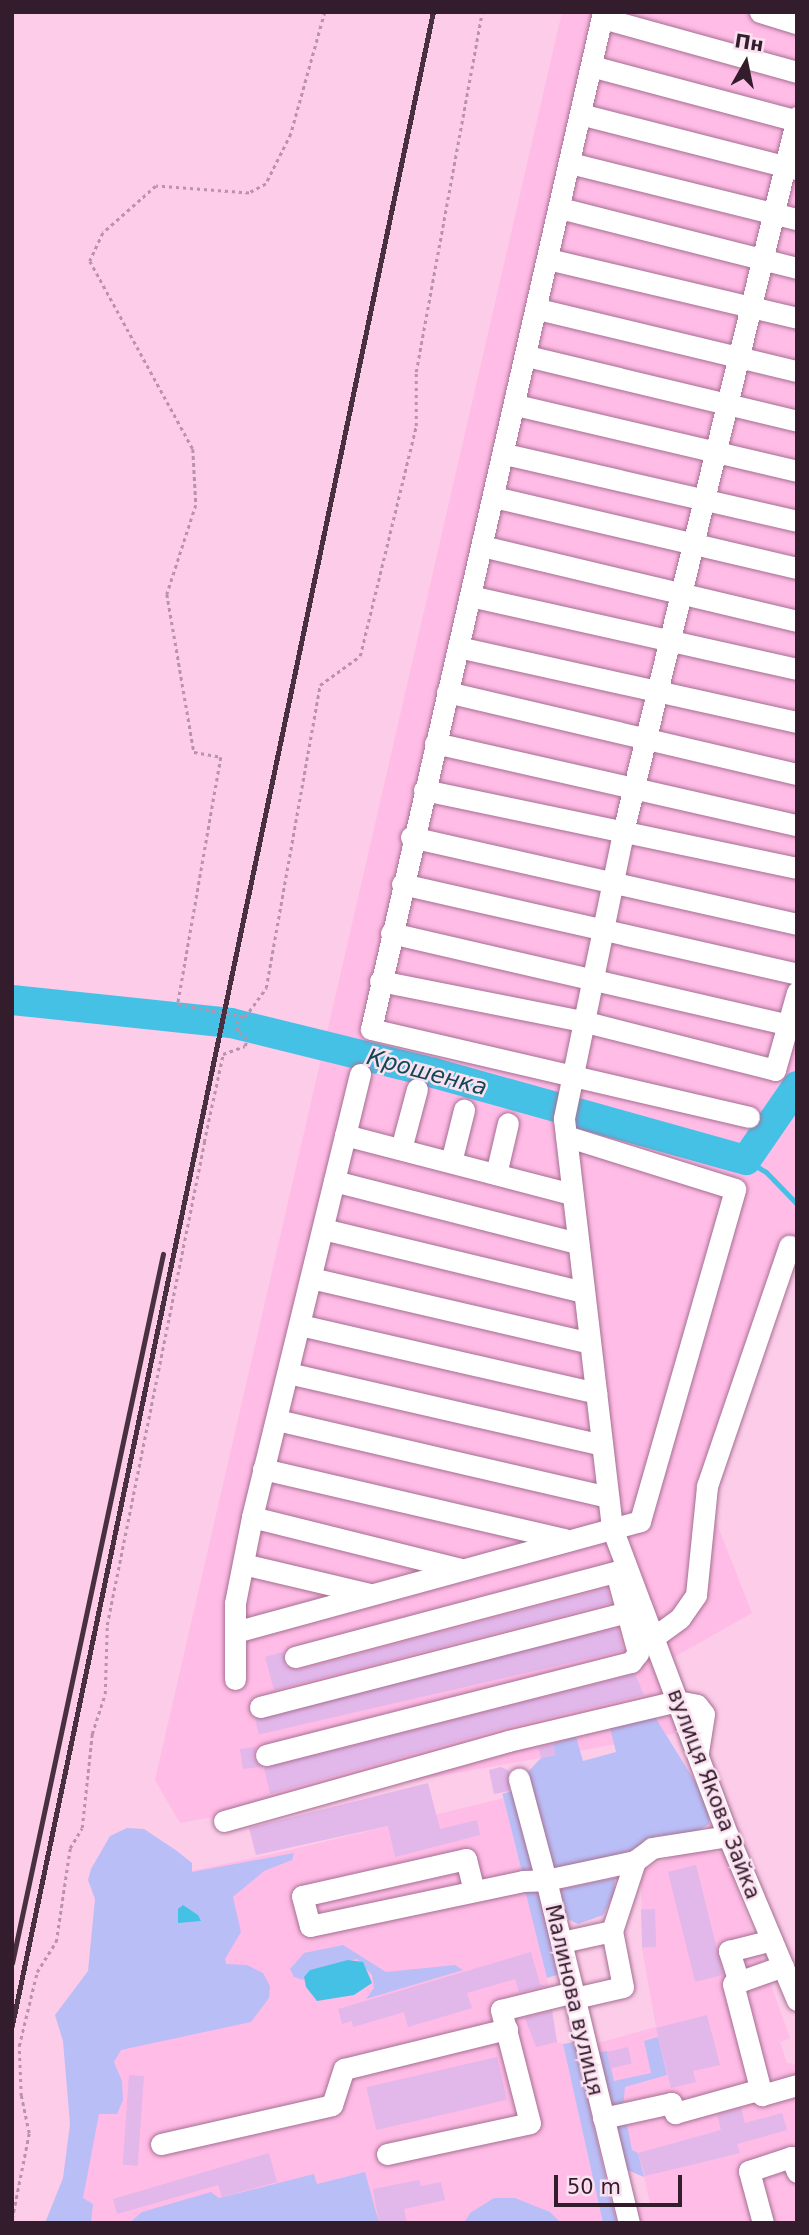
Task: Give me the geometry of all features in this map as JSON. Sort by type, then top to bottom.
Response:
[{"type":"street","points":[[760,12],[797,23]]},
{"type":"street","points":[[749,1117],[568,1085],[371,1029],[411,837],[505,454],[602,15],[797,72]]},
{"type":"street","points":[[267,1755],[631,1662],[638,1653],[628,1612],[626,1575],[612,1528],[608,1497],[565,1128],[568,1085],[624,828],[691,544],[773,213],[791,168],[796,120],[591,66]]},
{"type":"street","points":[[580,114],[791,168]]},
{"type":"street","points":[[570,163],[797,219]]},
{"type":"street","points":[[560,208],[797,268]]},
{"type":"street","points":[[548,259],[797,318]]},
{"type":"street","points":[[538,309],[797,371]]},
{"type":"street","points":[[527,356],[797,421]]},
{"type":"street","points":[[516,405],[797,471]]},
{"type":"street","points":[[505,454],[797,521]]},
{"type":"street","points":[[494,497],[797,568]]},
{"type":"street","points":[[482,546],[797,621]]},
{"type":"street","points":[[470,596],[797,669]]},
{"type":"street","points":[[458,647],[797,722]]},
{"type":"street","points":[[447,692],[797,774]]},
{"type":"street","points":[[435,743],[797,825]]},
{"type":"street","points":[[424,790],[624,828],[797,868]]},
{"type":"street","points":[[411,837],[797,924]]},
{"type":"street","points":[[402,884],[797,974]]},
{"type":"street","points":[[391,933],[592,977],[785,1024]]},
{"type":"street","points":[[380,981],[582,1021],[775,1070],[785,1024],[797,992]]},
{"type":"street","points":[[235,1679],[235,1602],[252,1517],[360,1074]]},
{"type":"street","points":[[401,1149],[417,1089]]},
{"type":"street","points":[[451,1162],[464,1110]]},
{"type":"street","points":[[496,1174],[508,1123]]},
{"type":"street","points":[[235,1632],[640,1521],[735,1189],[565,1128]]},
{"type":"street","points":[[345,1135],[572,1194]]},
{"type":"street","points":[[334,1181],[578,1242]]},
{"type":"street","points":[[323,1229],[584,1292]]},
{"type":"street","points":[[654,1637],[680,1618],[696,1595],[707,1486],[789,1246]]},
{"type":"street","points":[[311,1278],[590,1343]]},
{"type":"street","points":[[300,1325],[596,1393]]},
{"type":"street","points":[[288,1373],[602,1445]]},
{"type":"street","points":[[277,1420],[608,1497]]},
{"type":"street","points":[[263,1469],[567,1539]]},
{"type":"street","points":[[252,1517],[462,1569]]},
{"type":"street","points":[[243,1564],[373,1595]]},
{"type":"street","points":[[295,1657],[626,1575]]},
{"type":"street","name":"вулиця Якова Зайка","points":[[626,1575],[654,1637],[728,1836],[797,2000]]},
{"type":"street","points":[[260,1707],[628,1612]]},
{"type":"street","points":[[224,1821],[508,1741],[677,1701]]},
{"type":"street","points":[[474,1891],[466,1859],[302,1896],[310,1926],[474,1891],[546,1880],[519,1779]]},
{"type":"street","name":"Малинова вулиця","points":[[629,2223],[546,1880],[635,1861],[652,1848],[728,1836]]},
{"type":"street","points":[[387,2154],[530,2123],[501,2010],[624,1987],[611,1930],[635,1861]]},
{"type":"street","points":[[562,1942],[611,1930]]},
{"type":"street","points":[[739,1982],[729,1951],[772,1940]]},
{"type":"street","points":[[783,1966],[733,1984],[762,2095],[797,2085]]},
{"type":"street","points":[[161,2144],[332,2105],[344,2069],[507,2029]]},
{"type":"street","points":[[603,2118],[671,2103],[674,2113],[761,2090]]},
{"type":"street","points":[[764,2223],[748,2171],[791,2157],[797,2172]]},
{"type":"path","points":[[324,12],[291,134],[266,184],[249,193],[156,186],[103,233],[90,261],[192,449],[196,505],[167,594],[194,752],[221,757],[178,1004],[237,1017],[244,1017],[266,988],[320,685],[360,656],[407,466],[416,426],[418,359],[482,12]]},
{"type":"path","points":[[12,2219],[29,2133],[20,2096],[19,2046],[32,1986],[59,1930],[58,1907],[70,1848],[82,1828],[92,1734],[105,1694],[107,1625],[223,1054],[245,1046],[247,1040],[236,1027],[237,1017]]},
{"type":"shaded area","points":[[562,12],[797,12],[797,1230],[707,1499],[752,1613],[662,1664],[683,1732],[180,1823],[155,1780]]},
{"type":"shaded area","points":[[655,1717],[709,1804],[709,1824],[696,1832],[656,1836],[623,1855],[553,1869],[524,1776],[541,1758],[555,1755],[553,1744],[576,1737],[583,1761],[616,1752],[610,1728]]},
{"type":"shaded area","points":[[517,1790],[537,1871],[523,1874],[502,1794]]},
{"type":"shaded area","points":[[504,1798],[547,1978],[557,2042],[563,2044],[603,2223],[78,2223],[143,1881],[282,1852]]},
{"type":"shaded area","points":[[127,1828],[144,1829],[177,1851],[192,1863],[192,1872],[294,1853],[292,1860],[264,1871],[233,1897],[241,1932],[225,1959],[226,1964],[247,1965],[263,1973],[270,1986],[269,1998],[251,2022],[121,2050],[114,2062],[122,2081],[123,2100],[117,2114],[99,2114],[83,2198],[93,2204],[91,2223],[45,2223],[63,2178],[70,2124],[63,2041],[55,2015],[88,1971],[95,1899],[88,1880],[91,1869],[110,1836]]},
{"type":"shaded area","points":[[687,1851],[724,1853],[790,2038],[780,2042],[787,2063],[797,2064],[797,2223],[640,2223],[636,2207],[650,2203],[644,2177],[623,2168],[619,2123],[595,2053],[598,2043],[656,2027],[642,1948],[641,1870]]},
{"type":"shaded area","points":[[615,1878],[614,1894],[603,1915],[578,1924],[564,1917],[561,1889]]},
{"type":"shaded area","points":[[524,1886],[538,1891],[560,1974],[547,1978]]},
{"type":"shaded area","points":[[183,1905],[198,1915],[201,1921],[178,1923],[178,1909]]},
{"type":"shaded area","points":[[343,1945],[386,1972],[455,1965],[463,1970],[366,1999],[374,1988],[372,1975],[357,1959],[310,1970],[303,1980],[294,1977],[290,1969],[304,1953]]},
{"type":"shaded area","points":[[348,1960],[363,1962],[372,1983],[354,1995],[317,2001],[306,1987],[304,1977],[310,1970]]},
{"type":"shaded area","points":[[658,2037],[667,2075],[625,2087],[623,2107],[613,2106],[595,2053],[607,2051],[614,2081],[651,2073],[644,2041]]},
{"type":"shaded area","points":[[575,2042],[617,2223],[603,2223],[563,2044]]},
{"type":"shaded area","points":[[626,2120],[632,2150],[638,2153],[644,2177],[623,2168],[615,2128]]},
{"type":"shaded area","points":[[365,2172],[379,2223],[129,2223],[142,2212],[211,2192],[219,2198],[314,2174],[317,2184]]},
{"type":"shaded area","points":[[494,2198],[515,2198],[550,2212],[561,2223],[464,2223],[470,2213]]},
{"type":"building","points":[[607,1588],[611,1603],[274,1690],[265,1657],[283,1652],[285,1666],[298,1670]]},
{"type":"building","points":[[618,1628],[623,1650],[259,1735],[254,1712]]},
{"type":"building","points":[[635,1674],[644,1695],[504,1728],[270,1794],[264,1768]]},
{"type":"building","points":[[553,1744],[556,1755],[541,1759],[539,1748]]},
{"type":"building","points":[[256,1747],[253,1758],[261,1767],[243,1769],[240,1749]]},
{"type":"building","points":[[501,1767],[509,1771],[509,1791],[494,1794],[489,1770]]},
{"type":"building","points":[[428,1783],[440,1829],[477,1820],[480,1835],[395,1857],[388,1826],[256,1855],[249,1828]]},
{"type":"building","points":[[696,1865],[723,1975],[695,1982],[668,1872]]},
{"type":"building","points":[[641,1909],[655,1909],[656,1947],[642,1947]]},
{"type":"building","points":[[531,1952],[540,1984],[545,1986],[519,1992],[515,1979],[467,1993],[472,2008],[408,2027],[404,2012],[353,2027],[352,2021],[342,2024],[338,2009]]},
{"type":"building","points":[[552,2011],[557,2042],[536,2047],[525,2018]]},
{"type":"building","points":[[707,2015],[720,2065],[693,2071],[696,2082],[671,2088],[656,2028]]},
{"type":"building","points":[[628,2047],[632,2064],[610,2069],[607,2052]]},
{"type":"building","points":[[497,2057],[507,2100],[376,2130],[366,2087]]},
{"type":"building","points":[[129,2075],[144,2076],[138,2166],[123,2165]]},
{"type":"building","points":[[741,2108],[745,2123],[782,2113],[787,2130],[737,2144],[740,2153],[645,2176],[638,2153],[721,2130],[717,2115]]},
{"type":"building","points":[[269,2153],[277,2182],[222,2197],[218,2185],[117,2214],[113,2199]]},
{"type":"building","points":[[419,2180],[421,2186],[441,2182],[445,2200],[404,2209],[407,2223],[379,2223],[373,2189]]},
{"type":"waterway","name":"Крошенка","points":[[12,1000],[231,1023],[434,1073],[746,1160],[797,1086]]},
{"type":"waterway","points":[[746,1160],[766,1172],[797,1204]]},
{"type":"railway","points":[[12,2025],[433,12]]},
{"type":"railway","points":[[12,1963],[163,1254]]}]
